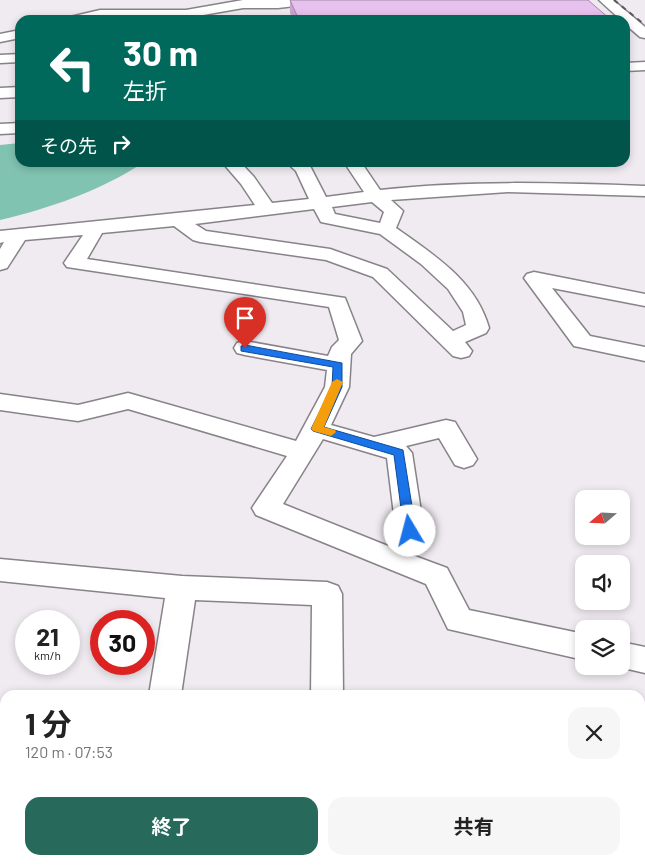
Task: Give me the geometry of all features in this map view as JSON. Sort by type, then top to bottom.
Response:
[{"type":"street","points":[[96,15],[122,0]]},
{"type":"street","points":[[162,15],[186,14],[243,4],[278,4],[312,0]]},
{"type":"street","points":[[605,0],[623,15]]},
{"type":"street","points":[[100,14],[105,15]]},
{"type":"street","points":[[630,21],[645,34]]},
{"type":"street","points":[[0,38],[15,35]]},
{"type":"street","points":[[0,59],[15,58]]},
{"type":"street","points":[[630,67],[645,66]]},
{"type":"street","points":[[0,93],[15,92]]},
{"type":"street","points":[[0,129],[15,128]]},
{"type":"street","points":[[235,167],[248,181],[266,208]]},
{"type":"street","points":[[178,220],[200,236],[330,255],[380,273],[456,346],[478,328],[476,313],[448,276],[386,230],[328,218],[302,167]]},
{"type":"street","points":[[356,167],[376,196],[394,211],[386,230]]},
{"type":"street","points":[[0,264],[10,236],[178,220],[420,191],[508,187],[645,191]]},
{"type":"street","points":[[90,229],[93,234],[74,263],[338,302],[351,341],[340,352],[337,387],[317,429],[301,451],[266,508],[437,576],[459,620],[575,645]]},
{"type":"street","points":[[645,300],[534,278],[582,341],[645,354]]},
{"type":"street","points":[[245,348],[339,365]]},
{"type":"street","points":[[0,402],[78,413],[128,401],[301,451]]},
{"type":"street","points":[[377,445],[446,428],[464,459]]},
{"type":"street","points":[[317,429],[399,453],[410,531],[395,560]]},
{"type":"street","points":[[0,570],[182,588],[328,594],[328,690]]},
{"type":"street","points":[[166,690],[182,588]]},
{"type":"street","points":[[630,656],[645,660]]},
{"type":"shaded area","points":[[15,144],[15,167],[136,167],[74,198],[0,220],[0,145]]},
{"type":"building","points":[[290,0],[588,0],[605,15],[297,15]]},
{"type":"railway","points":[[614,0],[645,25]]},
{"type":"slow traffic","points":[[331,432],[317,429],[337,387],[337,382]]},
{"type":"route","points":[[245,348],[339,365],[337,387],[317,429],[399,453],[410,531]]}]
